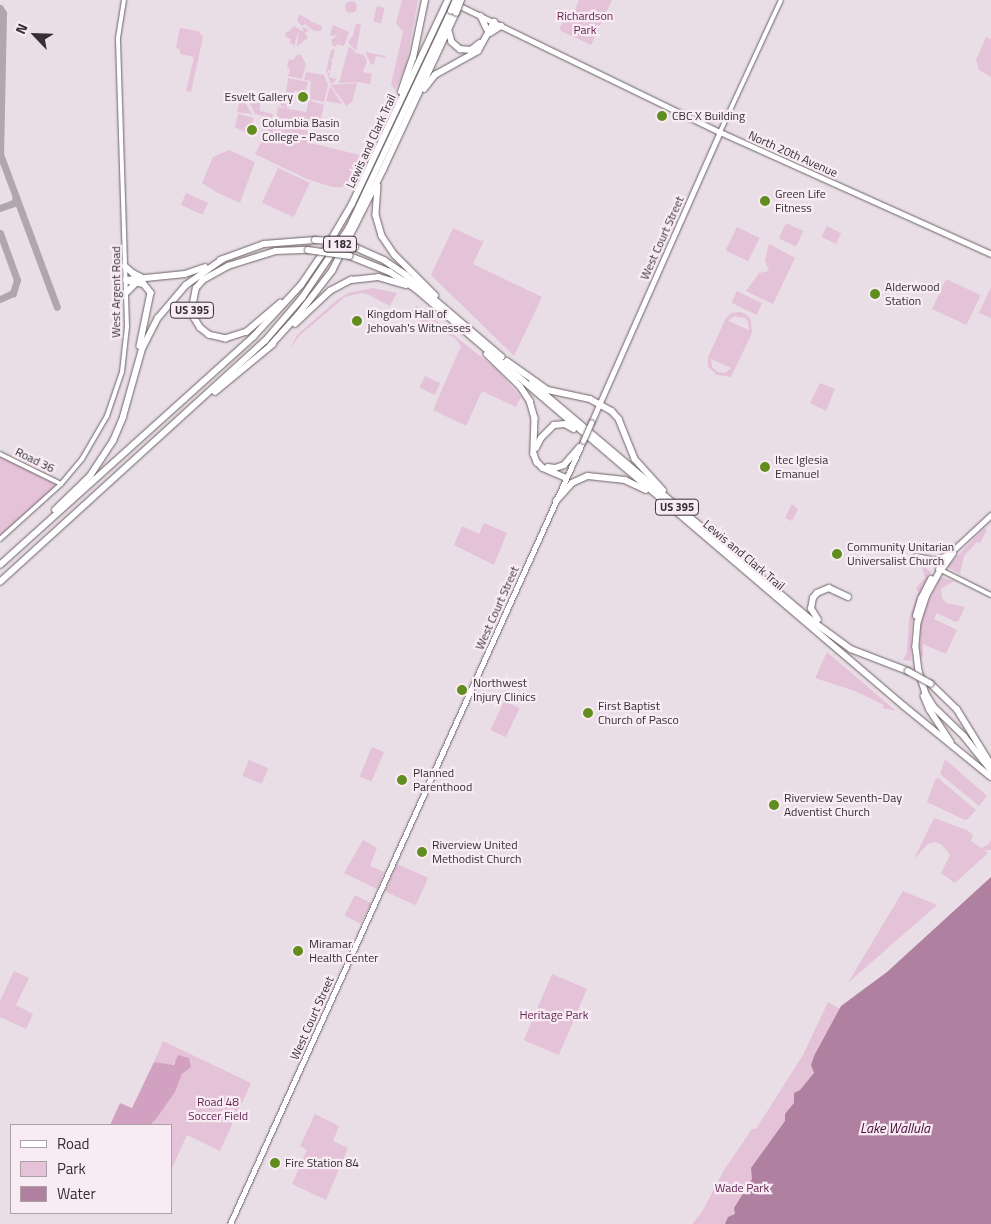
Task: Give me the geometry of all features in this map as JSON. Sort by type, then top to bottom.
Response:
[{"type":"highway","points":[[364,180],[409,71],[425,0]]},
{"type":"highway","name":"Lewis and Clark Trail","points":[[301,285],[329,244],[364,180],[448,0]]},
{"type":"highway","name":"I 182","points":[[0,582],[275,331],[302,298],[328,264],[358,211],[453,12],[456,0]]},
{"type":"highway","name":"Lewis and Clark Trail","points":[[383,170],[410,113],[453,12],[461,0]]},
{"type":"highway","points":[[453,12],[449,35],[452,42],[458,48],[468,50],[476,47],[487,32],[501,26]]},
{"type":"highway","points":[[480,16],[487,32]]},
{"type":"highway","points":[[410,113],[435,75],[478,51],[492,22]]},
{"type":"highway","points":[[270,346],[298,315],[332,271],[383,170]]},
{"type":"highway","name":"US 395","points":[[383,170],[375,207],[378,226],[384,241],[396,256],[470,328]]},
{"type":"highway","points":[[126,280],[185,274],[264,244],[315,240],[334,241],[355,247],[399,270],[470,328]]},
{"type":"highway","name":"US 395","points":[[301,285],[248,332],[234,339],[220,339],[209,335],[200,328],[194,318],[192,308],[196,288],[210,274],[244,259],[261,254],[308,250],[350,256],[390,272],[416,290]]},
{"type":"highway","points":[[135,370],[146,341],[163,311],[193,279],[223,259]]},
{"type":"highway","points":[[125,266],[132,274],[143,278]]},
{"type":"highway","points":[[166,432],[270,346],[325,294],[346,282],[364,277],[383,278],[416,290]]},
{"type":"highway","points":[[0,563],[76,490],[99,464],[120,426],[152,298],[148,287],[126,280]]},
{"type":"highway","points":[[126,293],[136,283]]},
{"type":"highway","name":"I 182","points":[[0,563],[253,337],[301,285]]},
{"type":"highway","name":"Lewis and Clark Trail","points":[[416,290],[991,777]]},
{"type":"highway","name":"Lewis and Clark Trail","points":[[470,328],[673,504],[814,622],[861,654],[908,671],[931,684],[957,709],[991,764]]},
{"type":"highway","points":[[480,344],[520,386],[530,401],[535,418],[534,454],[537,462],[543,468],[566,478]]},
{"type":"highway","points":[[507,361],[548,390],[600,403],[617,416],[634,459],[673,504]]},
{"type":"highway","points":[[579,448],[564,465],[555,468],[542,464],[536,452],[541,438],[557,424],[567,425],[584,433]]},
{"type":"highway","points":[[556,501],[574,481],[591,476],[629,481],[663,501]]},
{"type":"highway","points":[[939,569],[921,599],[915,621],[914,660],[920,687],[930,710],[948,737],[969,759]]},
{"type":"highway","points":[[939,569],[927,595],[918,622],[916,648],[918,671],[926,694],[934,706],[964,736],[991,770]]},
{"type":"highway","points":[[848,597],[833,589],[822,590],[813,598],[811,608],[816,619],[861,654]]},
{"type":"main road","name":"West Argent Road","points":[[0,539],[61,484],[93,443],[113,401],[126,347],[126,280],[118,38],[124,0]]},
{"type":"main road","name":"North 20th Avenue","points":[[448,0],[720,132],[991,254]]},
{"type":"main road","name":"West Court Street","points":[[230,1224],[583,441],[720,132],[782,0]]},
{"type":"main road","name":"Road 36","points":[[0,454],[61,484]]},
{"type":"main road","points":[[939,569],[955,550],[991,515]]},
{"type":"main road","points":[[916,556],[935,560],[955,550]]},
{"type":"main road","points":[[939,569],[948,555]]},
{"type":"main road","points":[[939,569],[991,595]]},
{"type":"green space","points":[[402,0],[418,0],[406,66],[395,90],[391,84],[403,32],[396,23]]},
{"type":"green space","name":"Richardson Park","points":[[579,0],[612,0],[591,45],[559,30],[565,17],[573,14]]},
{"type":"green space","points":[[349,1],[353,1],[357,7],[353,13],[349,13],[345,9],[345,5]]},
{"type":"green space","points":[[377,6],[385,8],[381,23],[373,22]]},
{"type":"green space","points":[[299,14],[311,21],[311,23],[322,26],[321,31],[314,31],[305,24],[302,26],[297,21]]},
{"type":"green space","points":[[356,23],[361,25],[356,51],[348,42],[353,35]]},
{"type":"green space","points":[[333,25],[349,32],[344,46],[337,44],[336,47],[333,46],[331,40],[335,37],[339,38],[335,36],[338,33],[334,36],[330,35]]},
{"type":"green space","points":[[294,26],[304,32],[302,27],[309,30],[305,33],[308,38],[297,46],[299,30],[293,49],[293,44],[290,43],[291,39],[285,37],[286,32]]},
{"type":"green space","points":[[180,28],[198,31],[203,37],[191,92],[186,91],[194,57],[180,54],[180,50],[176,47]]},
{"type":"green space","points":[[986,37],[991,39],[991,77],[979,70],[976,60]]},
{"type":"green space","points":[[349,46],[356,53],[364,55],[367,61],[363,72],[372,74],[370,84],[378,86],[358,82],[339,83]]},
{"type":"green space","points":[[335,49],[333,59],[331,59],[332,63],[329,77],[337,79],[331,84],[327,74],[330,72],[329,70],[326,73],[326,71],[331,50]]},
{"type":"green space","points":[[365,52],[385,56],[385,58],[376,56],[374,65],[371,64]]},
{"type":"green space","points":[[297,55],[301,55],[306,64],[302,79],[288,76],[290,69],[287,68],[289,59],[293,60]]},
{"type":"green space","points":[[306,72],[324,75],[328,85],[324,102],[310,99],[311,81],[304,80]]},
{"type":"green space","points":[[288,78],[308,82],[305,93],[295,91],[293,96],[286,94]]},
{"type":"green space","points":[[357,83],[352,102],[346,106],[331,85]]},
{"type":"green space","points":[[331,87],[342,104],[326,101]]},
{"type":"green space","points":[[242,90],[242,98],[252,114],[237,112]]},
{"type":"green space","points":[[245,94],[251,95],[250,100],[260,103],[260,111],[273,114],[272,118],[255,114]]},
{"type":"green space","points":[[286,96],[292,102],[286,108],[280,102]]},
{"type":"green space","points":[[309,100],[324,105],[320,122],[314,128],[276,119],[278,107],[306,112]]},
{"type":"green space","points":[[238,114],[254,118],[247,133],[235,127]]},
{"type":"green space","points":[[271,122],[313,132],[310,143],[360,155],[348,182],[343,187],[332,187],[307,179],[255,154]]},
{"type":"green space","points":[[229,150],[255,162],[240,203],[202,183],[213,157]]},
{"type":"green space","points":[[278,168],[310,183],[294,217],[262,202]]},
{"type":"green space","points":[[186,193],[208,203],[203,215],[181,205]]},
{"type":"green space","points":[[786,223],[803,231],[796,246],[779,238]]},
{"type":"green space","points":[[827,226],[841,233],[836,244],[822,237]]},
{"type":"green space","points":[[737,227],[759,238],[748,261],[726,250]]},
{"type":"green space","points":[[453,228],[481,241],[484,240],[473,264],[542,297],[514,356],[431,275]]},
{"type":"green space","points":[[769,244],[795,258],[773,304],[746,291],[759,273],[769,271],[765,260]]},
{"type":"green space","points":[[946,279],[980,295],[966,325],[932,309]]},
{"type":"green space","points":[[991,287],[991,318],[979,313]]},
{"type":"green space","points":[[373,288],[397,293],[390,306],[367,294],[361,293],[345,297],[299,336],[289,351],[297,335],[337,300],[348,293]]},
{"type":"green space","points":[[737,291],[762,303],[756,315],[731,303]]},
{"type":"green space","points":[[416,305],[495,368],[521,397],[516,407],[482,391],[466,426],[433,410],[461,346],[455,338],[410,316]]},
{"type":"green space","points":[[740,312],[746,314],[751,320],[752,333],[731,377],[717,375],[708,367],[708,357],[726,318],[731,313]],"holes":[[[734,316],[745,318],[748,322],[749,330],[728,321]],[[711,359],[731,368],[725,373],[718,372],[712,367]]]},
{"type":"green space","points":[[425,376],[440,383],[435,395],[420,388]]},
{"type":"green space","points":[[820,383],[835,389],[826,411],[810,403]]},
{"type":"green space","points":[[0,455],[55,484],[54,488],[0,536]]},
{"type":"green space","points":[[792,504],[798,509],[792,521],[785,518]]},
{"type":"green space","points":[[484,523],[507,533],[494,565],[454,545],[462,526],[479,534]]},
{"type":"green space","points":[[984,528],[987,530],[980,543],[977,542],[964,556],[960,574],[947,567]]},
{"type":"green space","points":[[919,563],[931,572],[922,589],[914,613],[911,634],[911,661],[903,660],[907,652],[909,619],[918,593],[916,588],[925,578],[922,566],[919,566]]},
{"type":"green space","points":[[941,577],[954,581],[941,589],[942,598],[947,603],[965,607],[959,620],[956,622],[937,613],[934,619],[957,630],[946,654],[923,644],[923,657],[919,658],[920,628],[924,610]]},
{"type":"green space","points":[[827,652],[896,711],[883,708],[884,705],[855,691],[815,678]]},
{"type":"green space","points":[[504,701],[519,708],[506,737],[490,730]]},
{"type":"green space","points":[[372,747],[384,752],[371,782],[359,776]]},
{"type":"green space","points":[[945,759],[987,796],[979,806],[940,774]]},
{"type":"green space","points":[[249,760],[268,768],[262,784],[242,776]]},
{"type":"green space","points":[[938,778],[976,810],[968,819],[965,820],[927,802],[935,780]]},
{"type":"green space","points":[[934,818],[967,830],[973,835],[971,841],[981,848],[988,845],[991,840],[991,850],[985,850],[988,853],[955,883],[941,873],[950,855],[942,845],[935,842],[928,844],[914,859]]},
{"type":"green space","points":[[363,840],[377,848],[370,866],[384,872],[377,889],[344,873]]},
{"type":"green space","points":[[397,864],[428,878],[416,905],[385,891]]},
{"type":"green space","points":[[903,891],[937,905],[849,982],[849,981]]},
{"type":"green space","points":[[355,895],[371,903],[361,924],[345,915]]},
{"type":"green space","points":[[14,971],[29,978],[16,1005],[33,1014],[26,1029],[0,1017],[0,1001]]},
{"type":"green space","name":"Heritage Park","points":[[552,974],[587,989],[559,1055],[524,1040]]},
{"type":"green space","name":"Wade Park","points":[[828,1002],[844,1011],[751,1224],[692,1224],[702,1212],[724,1170],[752,1129],[756,1129],[803,1055]]},
{"type":"green space","name":"Road 48 Soccer Field","points":[[163,1041],[251,1083],[220,1151],[187,1135],[172,1168],[172,1124],[151,1124],[175,1092],[182,1074],[191,1067],[176,1062],[171,1065],[154,1062]]},
{"type":"green space","points":[[315,1114],[339,1126],[333,1141],[348,1148],[326,1200],[292,1184],[307,1150],[300,1146]]},
{"type":"shaded area","points":[[178,1055],[189,1058],[191,1067],[182,1074],[175,1092],[151,1124],[110,1124],[120,1103],[132,1108],[154,1062],[174,1065]]},
{"type":"water","name":"Lake Wallula","points":[[991,877],[991,1224],[725,1224],[728,1217],[735,1214],[734,1208],[752,1179],[751,1168],[785,1121],[785,1114],[794,1103],[794,1093],[800,1090],[814,1073],[811,1065],[814,1056],[841,1006],[887,972]]},
{"type":"taxiway","points":[[0,8],[3,13],[0,154],[57,307]]},
{"type":"taxiway","points":[[0,208],[14,203],[16,197]]},
{"type":"taxiway","points":[[0,233],[17,280],[13,293],[0,299]]},
{"type":"place","name":"Esvelt Gallery","points":[[303,97]]},
{"type":"place","name":"CBC X Building","points":[[662,116]]},
{"type":"place","name":"Columbia Basin College - Pasco","points":[[252,130]]},
{"type":"place","name":"Green Life Fitness","points":[[765,201]]},
{"type":"place","name":"Alderwood Station","points":[[875,294]]},
{"type":"place","name":"Kingdom Hall of Jehovah's Witnesses","points":[[357,321]]},
{"type":"place","name":"Itec Iglesia Emanuel","points":[[765,467]]},
{"type":"place","name":"Community Unitarian Universalist Church","points":[[837,554]]},
{"type":"place","name":"Northwest Injury Clinics","points":[[462,690]]},
{"type":"place","name":"First Baptist Church of Pasco","points":[[588,713]]},
{"type":"place","name":"Planned Parenthood","points":[[402,780]]},
{"type":"place","name":"Riverview Seventh-Day Adventist Church","points":[[774,805]]},
{"type":"place","name":"Riverview United Methodist Church","points":[[422,852]]},
{"type":"place","name":"Miramar Health Center","points":[[298,951]]},
{"type":"place","name":"Fire Station 84","points":[[275,1163]]}]
